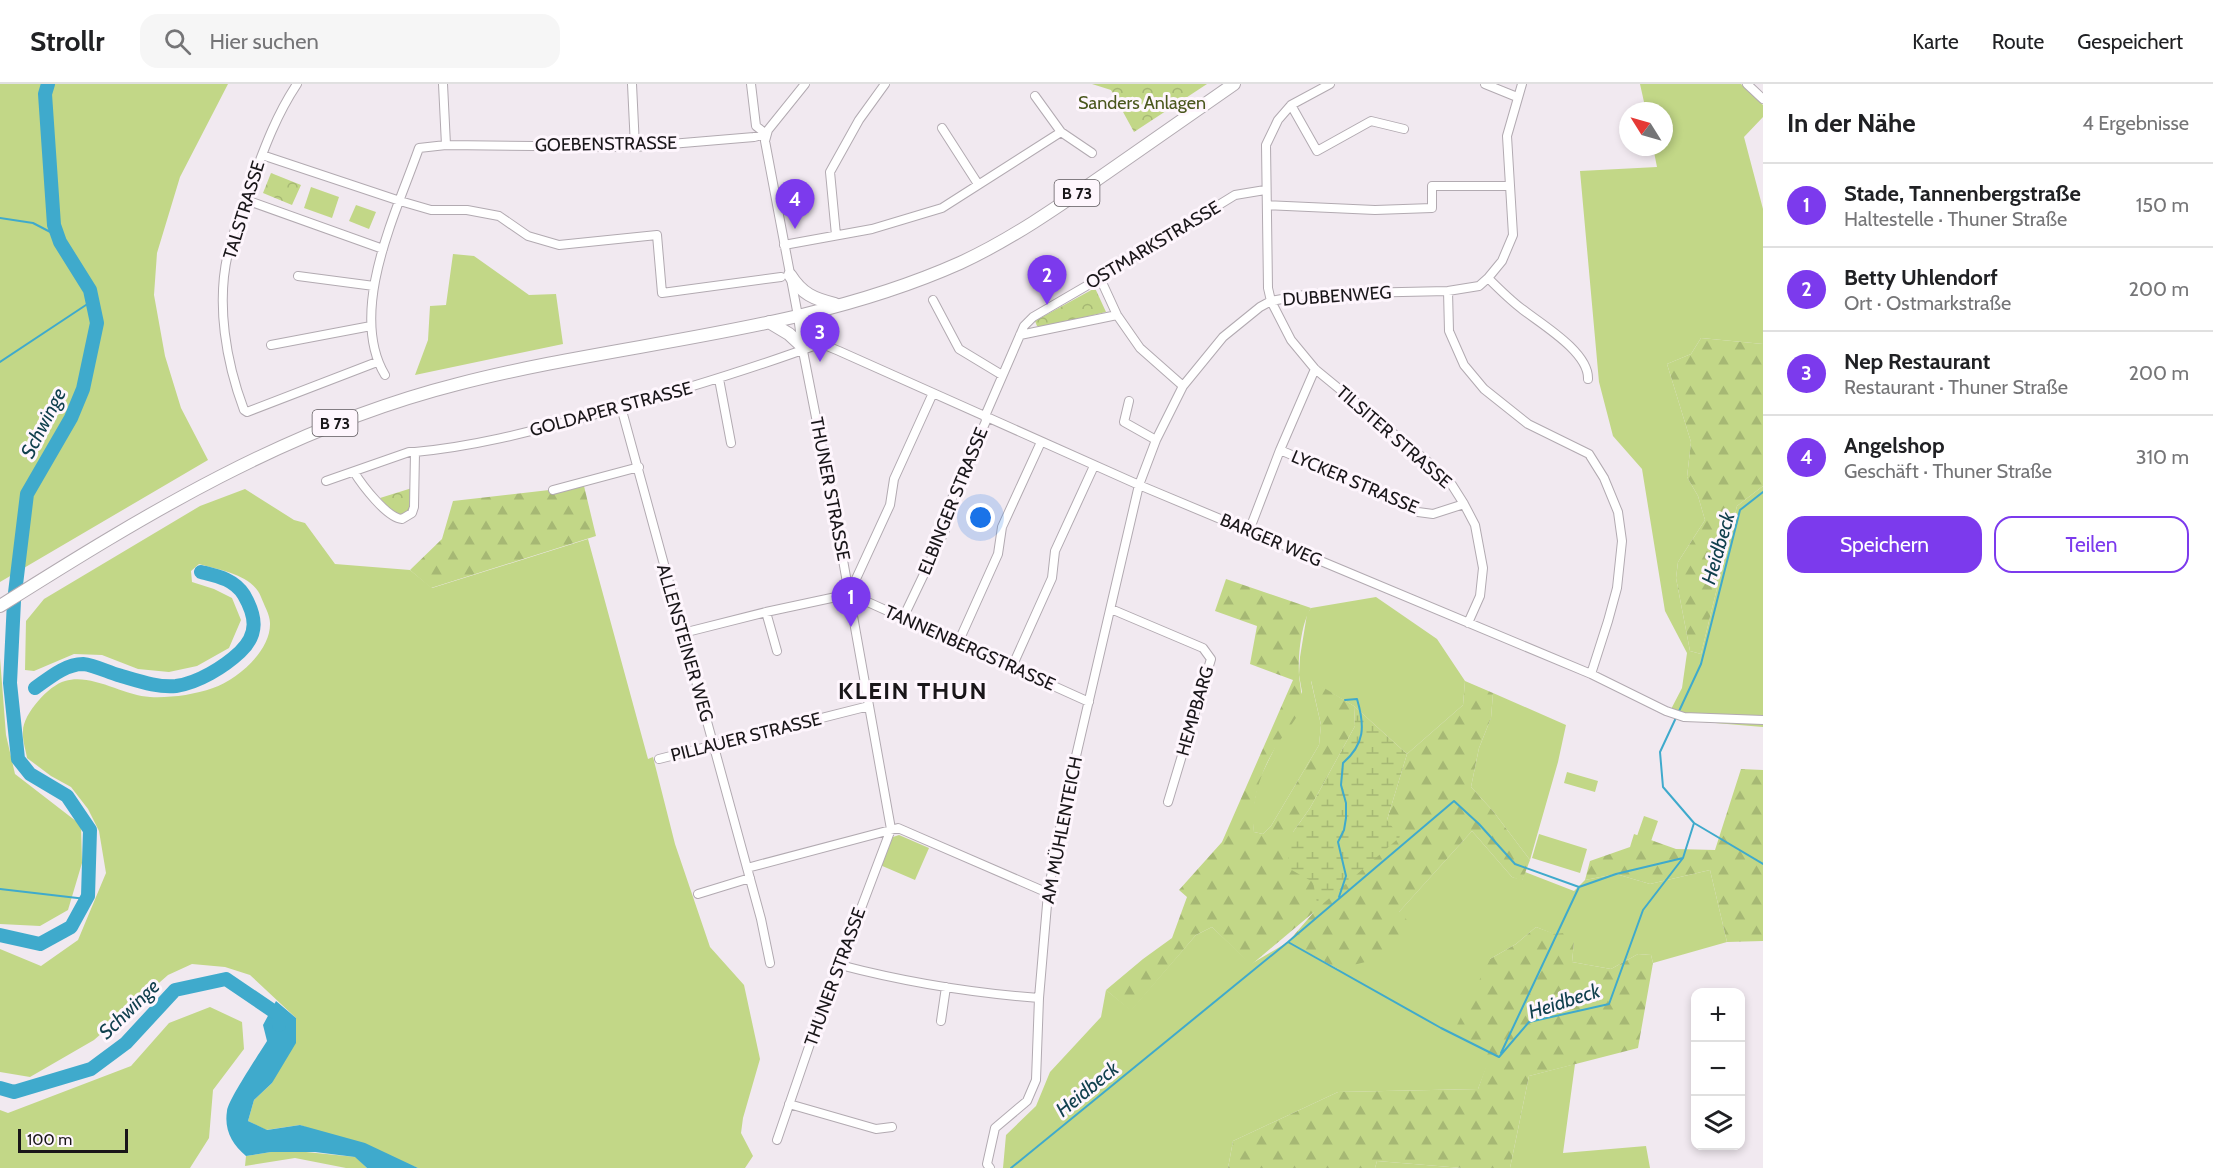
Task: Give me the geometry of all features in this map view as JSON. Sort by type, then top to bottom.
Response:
[{"type":"main road","name":"B 73","points":[[1,606],[211,480],[294,440],[362,413],[428,392],[514,371],[798,316],[840,305],[960,262],[1011,236],[1068,199],[1234,84]]},
{"type":"main road","points":[[785,276],[810,297],[840,305]]},
{"type":"main road","points":[[769,322],[789,334],[802,348]]},
{"type":"street","name":"TALSTRASSE","points":[[297,84],[282,107],[262,155],[228,254],[224,294],[225,329],[232,378],[244,410],[247,412],[377,362]]},
{"type":"street","points":[[443,84],[446,145]]},
{"type":"street","points":[[632,84],[636,147]]},
{"type":"street","name":"THUNER STRASSE","points":[[751,84],[756,126],[766,134],[765,141],[784,245],[785,276],[798,316],[891,829],[777,1140]]},
{"type":"street","points":[[766,134],[805,84]]},
{"type":"street","points":[[836,235],[830,172],[859,120],[885,84]]},
{"type":"street","points":[[1271,301],[1268,288],[1266,145],[1278,120],[1291,105],[1330,84]]},
{"type":"street","points":[[1485,84],[1517,97]]},
{"type":"street","points":[[1522,84],[1507,136],[1513,235],[1502,261],[1488,278],[1521,308],[1567,344],[1582,361],[1588,378]]},
{"type":"street","points":[[1747,84],[1763,99]]},
{"type":"street","points":[[1035,96],[1061,132],[1092,153]]},
{"type":"street","points":[[1291,105],[1317,151],[1371,121],[1404,129]]},
{"type":"street","points":[[942,128],[978,184]]},
{"type":"street","points":[[784,245],[872,228],[942,208],[1061,132]]},
{"type":"street","name":"GOEBENSTRASSE","points":[[400,201],[418,148],[446,145],[636,147],[766,134]]},
{"type":"street","points":[[262,155],[431,210],[467,210],[499,216],[528,236],[560,245],[657,235],[662,293],[785,276]]},
{"type":"street","points":[[1267,205],[1375,210],[1432,208],[1432,186],[1510,186]]},
{"type":"street","name":"OSTMARKSTRASSE","points":[[985,416],[1020,335],[1033,317],[1100,279],[1235,195],[1265,190]]},
{"type":"street","points":[[246,200],[383,249]]},
{"type":"street","points":[[385,375],[377,362],[371,326],[374,286],[383,249],[400,201]]},
{"type":"street","points":[[298,276],[374,286]]},
{"type":"street","name":"DUBBENWEG","points":[[1139,485],[1156,440],[1183,386],[1223,337],[1271,301],[1310,294],[1448,291],[1479,286],[1488,278]]},
{"type":"street","points":[[1100,279],[1117,315],[1140,348],[1183,386]]},
{"type":"street","points":[[1448,291],[1449,331],[1464,365],[1484,388],[1528,424],[1589,454],[1604,478],[1618,512],[1622,541],[1617,588],[1591,674]]},
{"type":"street","points":[[933,300],[959,349],[1002,375]]},
{"type":"street","name":"TILSITER STRASSE","points":[[1271,301],[1291,340],[1315,369],[1452,484],[1475,525],[1484,568],[1480,596],[1468,623]]},
{"type":"street","name":"OSTMARKSTRASSE","points":[[1020,335],[1117,315]]},
{"type":"street","points":[[798,316],[813,340],[819,344]]},
{"type":"street","points":[[271,345],[371,326]]},
{"type":"street","name":"BARGER WEG","points":[[819,344],[1094,466],[1591,674],[1666,711],[1684,717],[1763,720]]},
{"type":"street","name":"GOLDAPER STRASSE","points":[[326,481],[409,452],[463,447],[540,429],[719,380],[802,348],[819,344]]},
{"type":"street","points":[[1249,531],[1280,450],[1315,369]]},
{"type":"street","points":[[719,380],[731,442]]},
{"type":"street","points":[[683,633],[850,594],[890,505],[894,478],[933,393]]},
{"type":"street","points":[[1129,401],[1124,422],[1156,440]]},
{"type":"street","name":"ALLENSTEINER WEG","points":[[621,407],[761,919],[770,963]]},
{"type":"street","name":"ELBINGER STRASSE","points":[[903,618],[945,530],[950,504],[986,421],[985,416]]},
{"type":"street","points":[[958,643],[998,554],[1002,527],[1041,441]]},
{"type":"street","name":"LYCKER STRASSE","points":[[1280,450],[1394,499],[1418,512],[1433,514],[1464,504]]},
{"type":"street","points":[[354,472],[361,484],[392,516],[402,519],[412,513],[414,507],[415,452]]},
{"type":"street","points":[[1012,667],[1052,578],[1054,551],[1094,466]]},
{"type":"street","points":[[553,490],[639,467]]},
{"type":"street","name":"AM MÜHLENTEICH","points":[[989,1166],[995,1128],[1027,1101],[1035,1080],[1048,893],[1063,812],[1139,485]]},
{"type":"street","name":"TANNENBERGSTRASSE","points":[[850,594],[1089,702]]},
{"type":"street","name":"HEMPBARG","points":[[1111,609],[1203,648],[1211,659],[1168,802]]},
{"type":"street","points":[[766,612],[777,651]]},
{"type":"street","name":"PILLAUER STRASSE","points":[[659,759],[868,706]]},
{"type":"street","points":[[747,868],[898,828],[1048,893]]},
{"type":"street","points":[[698,894],[750,878]]},
{"type":"street","points":[[840,965],[946,987],[1039,998]]},
{"type":"street","points":[[941,1021],[946,987]]},
{"type":"street","points":[[789,1104],[876,1129],[892,1127]]},
{"type":"green space","points":[[0,84],[228,84],[180,177],[157,253],[154,295],[165,356],[181,408],[208,460],[0,582]]},
{"type":"green space","name":"Sanders Anlagen","points":[[1092,84],[1207,84],[1134,132],[1111,90]]},
{"type":"green space","points":[[1640,84],[1741,84],[1763,105],[1763,117],[1744,137],[1763,209],[1763,344],[1701,338],[1691,354],[1667,364],[1691,442],[1687,477],[1698,496],[1705,520],[1678,562],[1676,578],[1690,651],[1701,654],[1737,506],[1763,486],[1763,727],[1679,720],[1668,715],[1682,688],[1687,653],[1665,611],[1642,469],[1613,436],[1599,382],[1580,171],[1657,167],[1655,156],[1673,156],[1673,102],[1644,102]]},
{"type":"green space","points":[[271,173],[301,185],[292,205],[263,193]]},
{"type":"green space","points":[[311,187],[339,197],[332,218],[304,208]]},
{"type":"green space","points":[[356,205],[376,212],[369,229],[349,221]]},
{"type":"green space","points":[[453,254],[474,256],[529,295],[556,294],[563,344],[415,375],[428,340],[430,306],[446,305]]},
{"type":"green space","points":[[1095,288],[1106,312],[1043,327],[1037,326],[1035,321]]},
{"type":"green space","points":[[1701,338],[1763,344],[1763,486],[1737,506],[1701,654],[1690,651],[1676,578],[1678,562],[1705,520],[1698,496],[1687,477],[1691,442],[1667,364],[1691,354]]},
{"type":"green space","points":[[584,486],[596,536],[431,588],[410,570],[442,539],[453,501]]},
{"type":"green space","points":[[412,488],[409,511],[403,516],[393,513],[380,498]]},
{"type":"green space","points":[[245,489],[294,520],[305,523],[335,564],[410,570],[432,588],[588,539],[648,759],[653,757],[675,844],[710,947],[744,985],[760,1059],[743,1118],[741,1133],[753,1156],[745,1168],[418,1168],[300,1125],[266,1130],[248,1121],[254,1100],[272,1083],[296,1018],[250,975],[225,967],[192,964],[168,975],[94,1040],[30,1077],[0,1072],[0,949],[41,966],[78,940],[106,873],[99,831],[88,809],[71,787],[51,776],[27,758],[23,734],[27,717],[38,701],[52,688],[75,679],[97,682],[150,697],[182,696],[213,688],[242,671],[259,654],[269,634],[270,623],[261,597],[251,583],[235,574],[199,564],[191,571],[192,582],[232,598],[241,620],[229,648],[197,666],[169,672],[138,669],[102,655],[74,654],[34,671],[25,670],[26,621],[44,599],[200,506]]},
{"type":"green space","points":[[1226,579],[1311,608],[1305,622],[1300,649],[1300,706],[1295,719],[1281,738],[1262,774],[1254,808],[1254,832],[1263,834],[1271,826],[1319,745],[1321,725],[1311,680],[1354,706],[1355,726],[1310,808],[1293,832],[1387,820],[1407,754],[1463,705],[1465,681],[1493,693],[1491,718],[1479,748],[1471,787],[1493,811],[1530,860],[1522,881],[1512,877],[1472,831],[1399,912],[1413,926],[1377,959],[1338,969],[1288,942],[1314,912],[1251,965],[1212,927],[1196,935],[1131,1011],[1106,990],[1172,938],[1187,897],[1179,890],[1222,842],[1293,680],[1250,664],[1257,626],[1215,611]]},
{"type":"green space","points":[[1376,597],[1437,639],[1465,681],[1463,705],[1407,754],[1354,706],[1311,681],[1321,725],[1319,745],[1271,826],[1263,834],[1254,832],[1252,815],[1258,782],[1302,692],[1299,675],[1300,657],[1307,614],[1311,608]]},
{"type":"green space","points":[[0,658],[6,735],[15,774],[81,825],[82,863],[68,910],[40,926],[0,924]]},
{"type":"green space","points":[[1493,693],[1566,725],[1558,762],[1530,860],[1493,811],[1471,787],[1479,748],[1491,718]]},
{"type":"green space","points":[[1354,706],[1407,754],[1387,820],[1400,837],[1318,908],[1313,882],[1288,868],[1289,843],[1293,832],[1310,808],[1355,726]]},
{"type":"green space","points":[[1741,769],[1763,770],[1763,941],[1727,942],[1710,870],[1650,884],[1616,874],[1585,880],[1590,861],[1630,847],[1634,834],[1676,849],[1715,850]]},
{"type":"green space","points":[[1567,772],[1598,781],[1595,792],[1564,783]]},
{"type":"green space","points":[[1644,816],[1658,821],[1650,844],[1636,839]]},
{"type":"green space","points":[[1472,831],[1512,877],[1522,880],[1525,872],[1574,891],[1585,880],[1616,874],[1650,884],[1710,870],[1727,942],[1653,963],[1651,955],[1638,954],[1611,969],[1572,962],[1574,942],[1536,927],[1516,944],[1490,959],[1490,1058],[1478,1089],[1338,1092],[1233,1141],[1228,1168],[1003,1168],[1006,1135],[1036,1106],[1050,1072],[1101,1017],[1106,990],[1131,1010],[1196,935],[1212,927],[1251,964],[1288,942],[1338,969],[1412,926],[1398,913]]},
{"type":"green space","points":[[1539,834],[1587,849],[1580,873],[1532,858]]},
{"type":"green space","points":[[899,835],[929,848],[915,880],[880,865],[890,838]]},
{"type":"green space","points":[[1536,927],[1555,934],[1572,932],[1574,942],[1572,962],[1611,969],[1638,954],[1651,955],[1653,963],[1638,1048],[1529,1076],[1510,1168],[1462,1168],[1377,1161],[1375,1168],[1228,1168],[1233,1141],[1338,1092],[1478,1089],[1489,1058],[1454,1031],[1490,959],[1516,944]]},
{"type":"green space","points":[[210,1007],[242,1022],[244,1049],[213,1090],[209,1138],[190,1168],[0,1168],[0,1110],[8,1113],[131,1066],[169,1023]]},
{"type":"green space","points":[[1575,1064],[1563,1153],[1646,1146],[1650,1168],[1510,1168],[1529,1076]]},
{"type":"green space","points":[[296,1151],[356,1157],[367,1168],[346,1168],[295,1158],[245,1166],[246,1156]]},
{"type":"green space","points":[[1377,1161],[1462,1168],[1375,1168]]},
{"type":"water","points":[[276,1001],[296,1018],[296,1043],[272,1083],[254,1100],[248,1121],[267,1130],[300,1125],[365,1143],[418,1168],[367,1168],[355,1157],[315,1152],[271,1152],[246,1156],[237,1147],[228,1130],[227,1111],[238,1087],[267,1041],[263,1025]]},
{"type":"waterway","name":"Schwinge","points":[[0,935],[40,944],[71,927],[88,896],[90,830],[67,796],[30,774],[18,759],[10,683],[14,601],[27,494],[71,418],[83,389],[97,323],[90,290],[60,242],[54,225],[45,94],[48,84]]},
{"type":"waterway","points":[[0,218],[33,223],[58,236]]},
{"type":"waterway","points":[[0,362],[92,301]]},
{"type":"waterway","name":"Heidbeck","points":[[1011,1168],[1288,942],[1441,1028],[1499,1057],[1529,1022],[1609,1004],[1643,910],[1683,858],[1694,823],[1663,787],[1660,752],[1701,664],[1740,510],[1763,492]]},
{"type":"waterway","points":[[35,688],[70,666],[83,664],[154,685],[176,686],[193,682],[226,663],[240,652],[253,632],[251,610],[244,595],[235,585],[225,579],[201,572]]},
{"type":"waterway","points":[[1339,897],[1346,876],[1338,842],[1344,830],[1346,818],[1346,803],[1341,785],[1343,763],[1356,749],[1362,726],[1357,699],[1345,700]]},
{"type":"waterway","points":[[1288,942],[1454,801],[1479,824],[1515,864],[1579,887],[1616,874],[1683,858]]},
{"type":"waterway","points":[[1694,823],[1763,864]]},
{"type":"waterway","points":[[1501,1053],[1579,887]]},
{"type":"waterway","points":[[0,889],[86,899]]},
{"type":"waterway","name":"Schwinge","points":[[0,1088],[14,1092],[91,1069],[126,1043],[175,990],[226,979],[279,1015],[279,1025]]},
{"type":"place","name":"Angelshop","points":[[795,229]]},
{"type":"place","name":"Betty Uhlendorf","points":[[1047,305]]},
{"type":"place","name":"Nep Restaurant","points":[[820,362]]},
{"type":"place","name":"Stade, Tannenbergstraße","points":[[851,627]]},
{"type":"district","name":"KLEIN THUN","points":[[913,691]]}]
